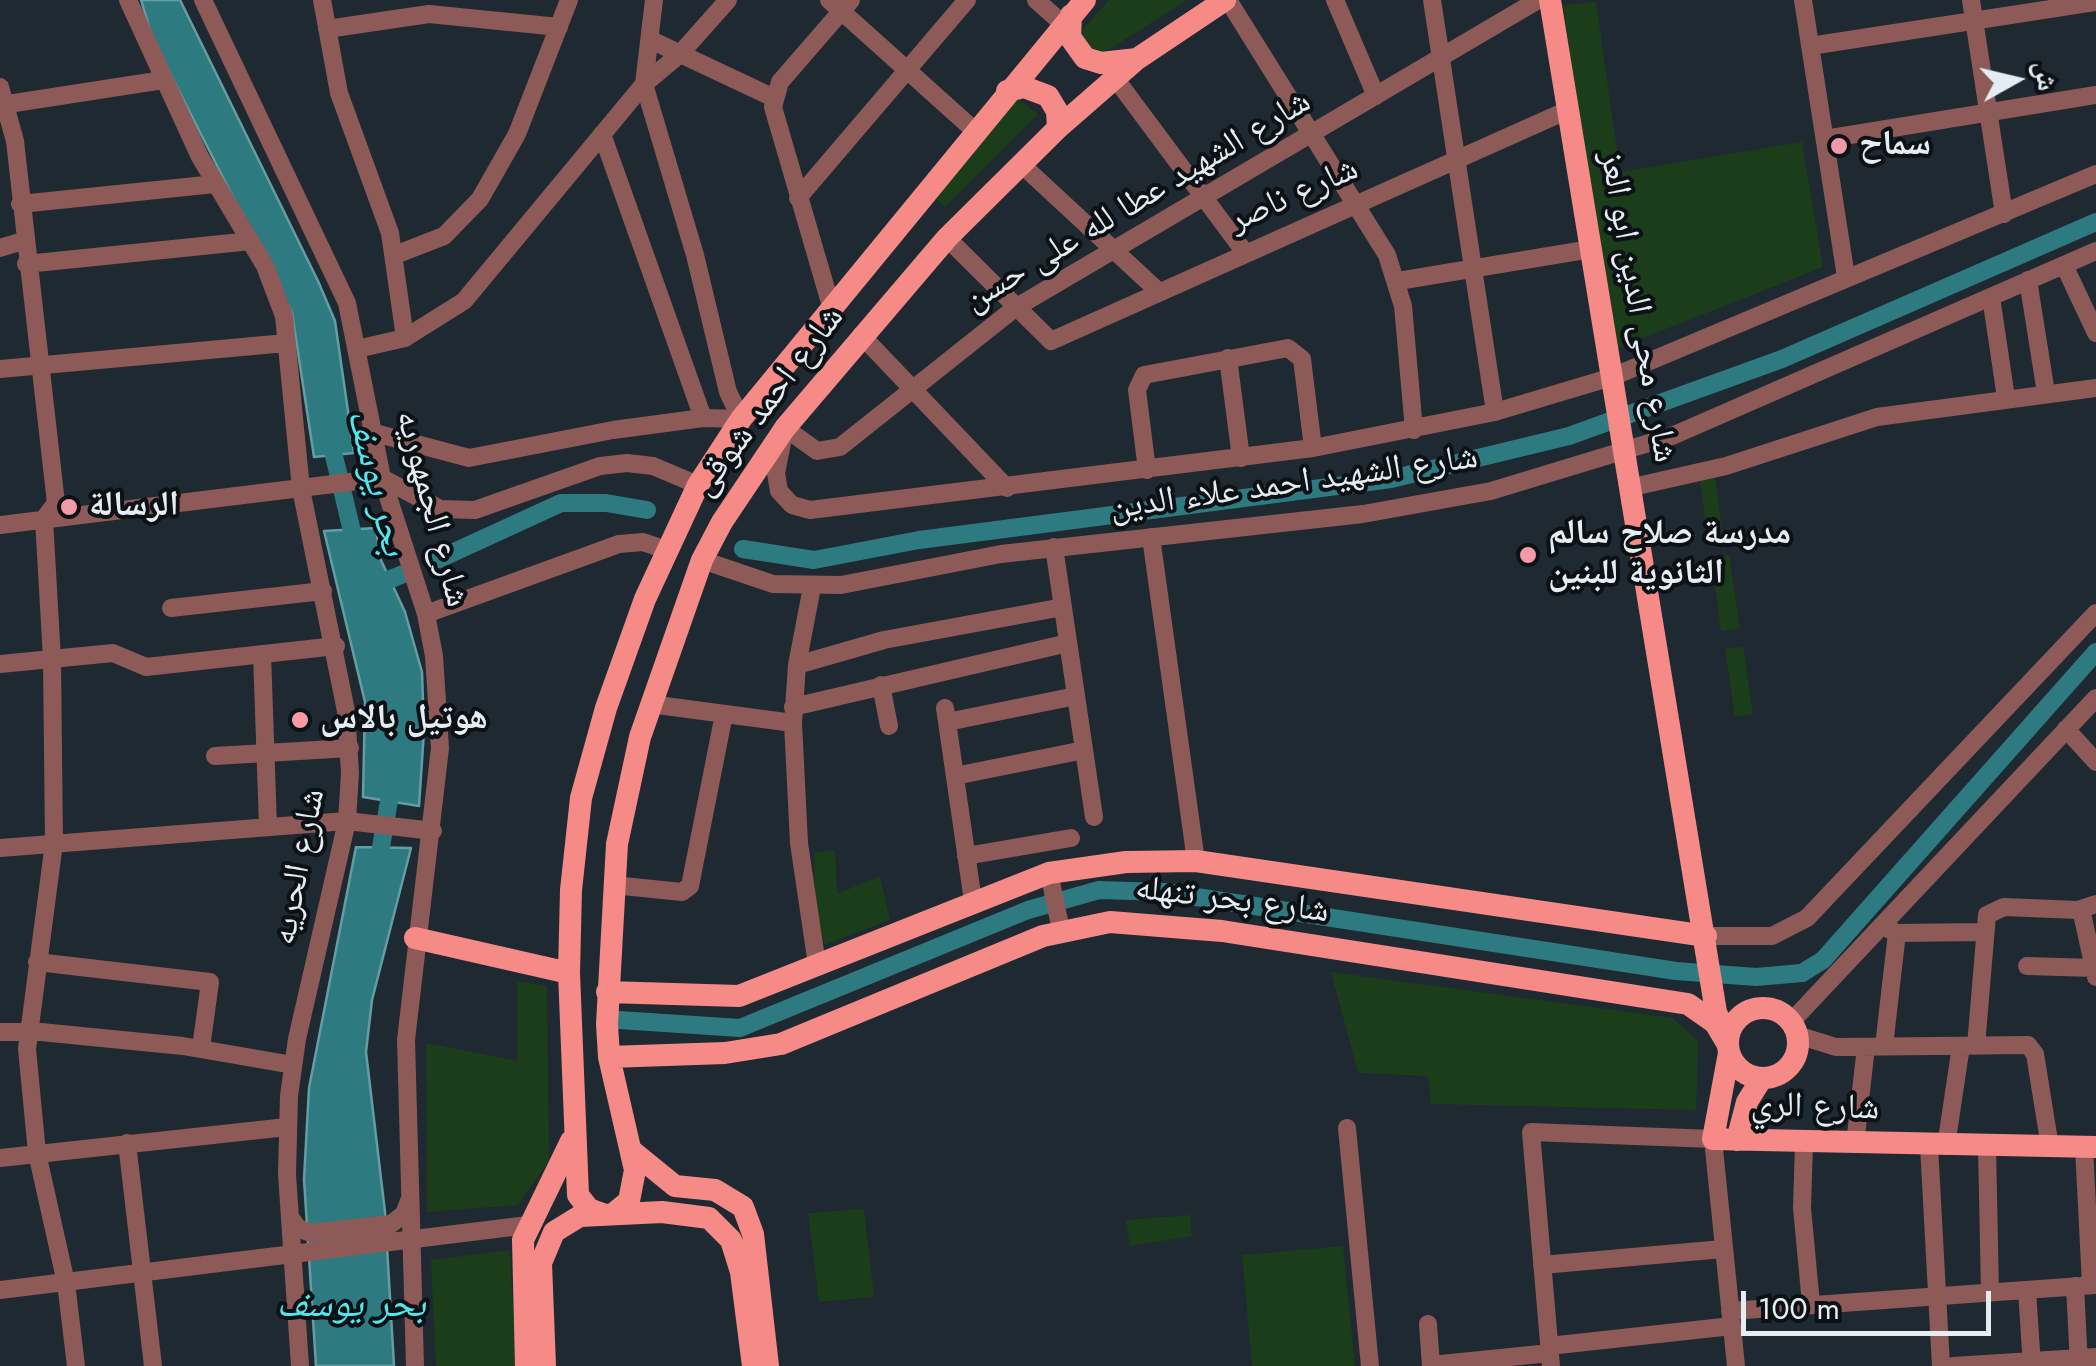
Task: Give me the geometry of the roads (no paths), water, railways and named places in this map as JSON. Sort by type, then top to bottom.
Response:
[{"type":"main road","name":"شارع احمد شوقى","points":[[1073,13],[741,419],[698,485],[625,649],[581,798],[569,972],[578,1195],[588,1209],[608,1214],[622,1210],[632,1191],[635,1170],[610,1057],[607,992],[613,885],[624,803],[650,704],[702,560],[722,522],[785,428],[947,238],[1114,78],[1227,0]]},
{"type":"main road","name":"شارع محى الدين ابو العز","points":[[1550,0],[1633,487],[1716,1012],[1728,1046]]},
{"type":"main road","points":[[1073,13],[1070,37],[1085,58],[1101,63],[1137,59]]},
{"type":"main road","points":[[1007,91],[1024,86],[1041,91],[1053,103],[1058,128]]},
{"type":"main road","points":[[592,757],[606,774],[619,776],[631,770]]},
{"type":"main road","points":[[581,798],[604,789],[624,803]]},
{"type":"main road","name":"شارع بحر تنهله","points":[[607,992],[722,998],[759,990],[973,901],[1126,862],[1196,861],[1708,947]]},
{"type":"main road","name":"شارع بحر تنهله","points":[[610,1057],[726,1053],[781,1044],[1060,924],[1173,925],[1688,1004]]},
{"type":"main road","points":[[415,938],[569,972]]},
{"type":"main road","points":[[1725,1139],[1762,1078],[1790,1065],[1794,1028],[1782,1013],[1732,1001],[1712,982],[1688,1004],[1714,1023],[1742,1071],[1762,1078]]},
{"type":"main road","points":[[1725,1139],[1728,1046],[1737,1018],[1759,1008]]},
{"type":"main road","points":[[526,1366],[521,1256],[528,1226],[555,1182],[574,1132]]},
{"type":"main road","name":"شارع الري","points":[[1725,1139],[2090,1147]]},
{"type":"main road","points":[[630,1149],[675,1186],[715,1190],[743,1206],[753,1234],[768,1366]]},
{"type":"main road","points":[[717,1222],[743,1206]]},
{"type":"main road","points":[[546,1366],[541,1264],[548,1241],[563,1224],[608,1214],[687,1212],[717,1222],[737,1254],[754,1366]]},
{"type":"street","name":"شارع الحريه","points":[[128,0],[215,184],[252,241],[275,290],[286,343],[301,490],[336,646],[350,748],[347,821],[292,1066],[287,1127],[300,1366]]},
{"type":"street","name":"شارع الجمهوريه","points":[[204,0],[348,303],[382,478],[426,614],[440,702],[433,832],[415,938],[406,1040],[415,1366]]},
{"type":"street","points":[[322,0],[348,120],[395,256],[405,338]]},
{"type":"street","points":[[395,256],[444,236],[480,200],[516,134],[569,0]]},
{"type":"street","points":[[375,433],[468,458],[703,418],[741,419],[728,392],[695,255],[644,84],[654,0]]},
{"type":"street","points":[[357,349],[405,338],[464,301],[644,84],[680,54],[728,0]]},
{"type":"street","points":[[798,198],[967,0]]},
{"type":"street","points":[[1036,0],[1073,13]]},
{"type":"street","points":[[1227,0],[1355,203],[1398,281],[1414,430]]},
{"type":"street","points":[[1335,0],[1376,96]]},
{"type":"street","points":[[1432,0],[1496,412]]},
{"type":"street","name":"شارع الشهيد عطا لله على حسن","points":[[785,428],[809,448],[832,450],[1015,308],[1538,0]]},
{"type":"street","points":[[1803,0],[1846,277]]},
{"type":"street","points":[[1971,0],[2004,214]]},
{"type":"street","points":[[1810,46],[2096,2]]},
{"type":"street","points":[[830,306],[776,124],[774,98],[780,82],[840,4],[975,131]]},
{"type":"street","points":[[328,29],[395,8],[559,27]]},
{"type":"street","points":[[652,40],[774,98]]},
{"type":"street","points":[[1114,78],[1246,254]]},
{"type":"street","points":[[76,1366],[66,1283],[37,1153],[28,1031],[54,843],[52,659],[44,519],[56,504],[4,96],[164,80]]},
{"type":"street","points":[[1825,139],[2096,95]]},
{"type":"street","name":"شارع ناصر","points":[[1015,308],[1048,342],[1568,110]]},
{"type":"street","points":[[602,134],[703,418]]},
{"type":"street","points":[[1020,164],[1158,291]]},
{"type":"street","name":"شارع الشهيد احمد علاء الدين","points":[[785,428],[776,482],[785,499],[800,509],[1241,458],[1414,430],[1614,388],[1846,277],[2096,174]]},
{"type":"street","points":[[20,204],[215,184]]},
{"type":"street","points":[[947,238],[1015,308]]},
{"type":"street","points":[[0,248],[23,241]]},
{"type":"street","points":[[26,264],[252,241]]},
{"type":"street","points":[[1398,281],[1591,249]]},
{"type":"street","name":"شارع الشهيد احمد علاء الدين","points":[[702,560],[773,584],[812,587],[1054,548],[1362,514],[1491,491],[1625,442],[2096,252]]},
{"type":"street","points":[[2064,265],[2096,333]]},
{"type":"street","points":[[2028,280],[2046,394]]},
{"type":"street","points":[[1991,297],[2006,398]]},
{"type":"street","points":[[861,335],[1007,488]]},
{"type":"street","points":[[0,370],[286,343]]},
{"type":"street","points":[[1147,470],[1140,378],[1149,372],[1228,358],[1296,350],[1302,359],[1312,448]]},
{"type":"street","points":[[1228,358],[1241,458]]},
{"type":"street","points":[[1633,487],[1726,466],[1877,417],[2096,388]]},
{"type":"street","points":[[0,525],[382,478],[427,503],[458,512],[495,505],[600,466],[653,466],[698,485]]},
{"type":"street","points":[[1151,537],[1196,861]]},
{"type":"street","points":[[426,614],[619,544],[643,542],[666,550]]},
{"type":"street","points":[[1054,548],[1094,818]]},
{"type":"street","points":[[812,587],[797,666],[793,715],[799,844],[817,966]]},
{"type":"street","points":[[171,608],[323,591]]},
{"type":"street","points":[[797,666],[902,636],[1062,607]]},
{"type":"street","points":[[1708,947],[1772,936],[1807,918],[2096,612]]},
{"type":"street","points":[[650,704],[724,714],[793,715],[881,685],[1068,643]]},
{"type":"street","points":[[0,664],[113,654],[146,667],[336,646]]},
{"type":"street","points":[[262,654],[268,826]]},
{"type":"street","points":[[881,685],[889,726]]},
{"type":"street","points":[[973,901],[946,715],[1076,696]]},
{"type":"street","points":[[2050,1147],[2034,1050],[2024,1044],[1830,1046],[1794,1028],[1889,929],[2096,698]]},
{"type":"street","points":[[613,885],[682,892],[690,886],[724,714]]},
{"type":"street","points":[[2066,729],[2096,762]]},
{"type":"street","points":[[216,756],[350,748]]},
{"type":"street","points":[[955,776],[1084,750]]},
{"type":"street","points":[[0,849],[347,821],[433,832]]},
{"type":"street","points":[[966,856],[1071,838]]},
{"type":"street","points":[[1052,882],[1060,924]]},
{"type":"street","points":[[1942,1366],[1937,1295],[1938,1146],[1969,1046],[1986,915],[1994,910],[2088,906],[2095,972],[2028,966]]},
{"type":"street","points":[[1889,929],[1982,932]]},
{"type":"street","points":[[1856,1144],[1875,1046],[1889,929]]},
{"type":"street","points":[[36,962],[210,982],[200,1048]]},
{"type":"street","points":[[0,1032],[28,1031],[200,1048],[292,1066]]},
{"type":"street","points":[[0,1158],[287,1127]]},
{"type":"street","points":[[1347,1128],[1370,1366]]},
{"type":"street","name":"شارع الري","points":[[1542,1265],[1531,1132],[1725,1139]]},
{"type":"street","points":[[1725,1139],[1723,1250],[1736,1366]]},
{"type":"street","points":[[127,1142],[153,1366]]},
{"type":"street","points":[[1804,1143],[1802,1208],[1810,1304]]},
{"type":"street","points":[[1987,1146],[1990,1292]]},
{"type":"street","points":[[1953,1366],[2084,1360],[2090,1147]]},
{"type":"street","points":[[290,1217],[298,1228],[311,1233],[391,1224],[404,1214],[410,1196]]},
{"type":"street","points":[[0,1290],[142,1276],[528,1226]]},
{"type":"street","points":[[1550,1355],[1542,1265],[1723,1250]]},
{"type":"street","points":[[1428,1324],[1431,1366],[1550,1355],[1810,1304],[2087,1286]]},
{"type":"street","points":[[2028,1290],[2032,1364]]},
{"type":"water","points":[[141,0],[180,0],[318,281],[335,321],[354,453],[314,457],[292,313],[153,40]]},
{"type":"water","points":[[376,528],[380,558],[405,612],[422,672],[424,731],[419,806],[363,797],[365,702],[324,531]]},
{"type":"water","points":[[356,847],[411,848],[372,1000],[366,1052],[385,1212],[394,1366],[316,1366],[304,1179],[309,1088]]},
{"type":"waterway","points":[[743,549],[814,560],[919,540],[1391,479],[1569,436],[1782,359],[2096,222]]},
{"type":"waterway","name":"بحر يوسف","points":[[328,431],[357,552]]},
{"type":"waterway","points":[[439,559],[561,503],[606,503],[647,510]]},
{"type":"waterway","points":[[370,587],[406,573]]},
{"type":"waterway","points":[[619,1020],[740,1028],[1028,910],[1099,890],[1164,892],[1676,971],[1756,977],[1802,973],[1823,960],[2096,652]]},
{"type":"waterway","name":"بحر يوسف","points":[[377,870],[393,778]]},
{"type":"place","name":"سماح","points":[[1839,146]]},
{"type":"place","name":"الرسالة","points":[[69,507]]},
{"type":"place","name":"مدرسة صلاح سالم الثانوية للبنين","points":[[1528,555]]},
{"type":"place","name":"هوتيل بالاس","points":[[300,720]]}]
